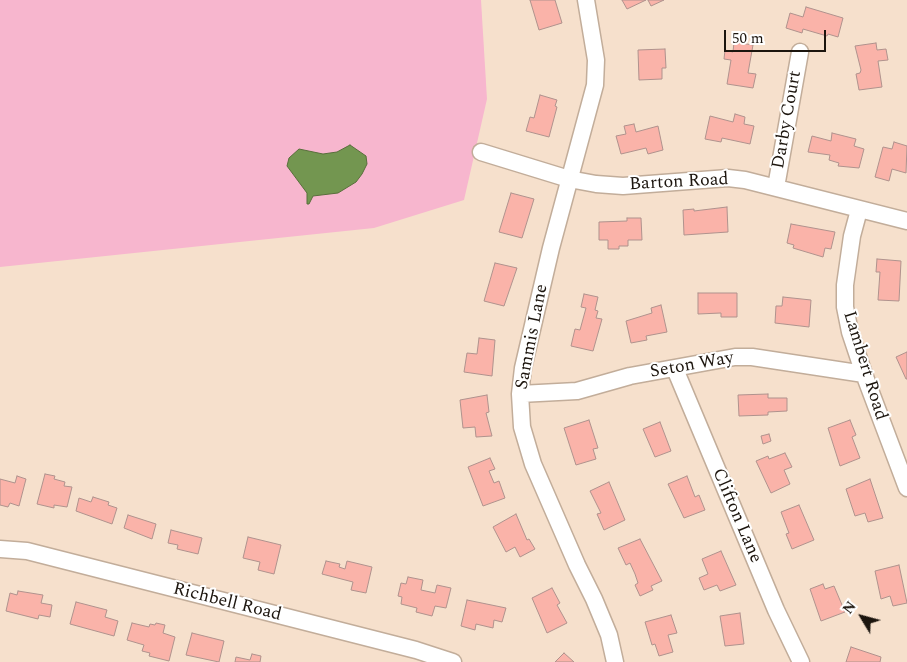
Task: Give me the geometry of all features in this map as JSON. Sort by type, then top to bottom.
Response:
[{"type":"street","name":"Sammis Lane","points":[[586,0],[596,60],[595,85],[569,179],[523,368],[520,394],[522,427],[533,464],[609,635],[615,662]]},
{"type":"street","name":"Darby Court","points":[[776,187],[800,52]]},
{"type":"street","name":"Barton Road","points":[[481,152],[569,179],[623,186],[728,178],[776,187],[907,221]]},
{"type":"street","name":"Lambert Road","points":[[859,210],[852,236],[845,285],[845,307],[850,332],[864,374],[907,488]]},
{"type":"street","name":"Seton Way","points":[[520,394],[577,391],[630,376],[735,357],[752,357],[864,374]]},
{"type":"street","name":"Clifton Lane","points":[[675,368],[776,610],[801,662]]},
{"type":"street","name":"Richbell Road","points":[[0,549],[27,551],[416,650],[452,662]]},
{"type":"shaded area","points":[[0,0],[481,0],[487,99],[464,200],[374,228],[0,267]]},
{"type":"shaded area","points":[[350,145],[366,156],[367,164],[362,174],[356,182],[338,193],[313,196],[309,204],[307,204],[307,193],[287,166],[289,158],[299,149],[323,154],[337,152]]},
{"type":"building","points":[[530,0],[555,0],[562,23],[539,30]]},
{"type":"building","points":[[622,0],[646,0],[627,9]]},
{"type":"building","points":[[648,0],[664,0],[651,6]]},
{"type":"building","points":[[806,7],[843,18],[838,37],[803,29],[802,33],[786,28],[790,13],[803,17]]},
{"type":"building","points":[[734,42],[753,45],[748,73],[756,74],[753,88],[727,84],[731,60],[724,59],[725,50],[733,52]]},
{"type":"building","points":[[876,43],[877,50],[886,49],[888,60],[878,61],[882,87],[859,90],[856,74],[860,73],[861,70],[855,46]]},
{"type":"building","points":[[665,49],[666,68],[662,68],[662,79],[639,80],[638,50]]},
{"type":"building","points":[[540,95],[557,100],[549,137],[526,131],[530,117],[534,118]]},
{"type":"building","points":[[735,114],[745,117],[744,124],[754,126],[750,144],[722,138],[721,142],[705,139],[710,116],[733,122]]},
{"type":"building","points":[[634,124],[636,132],[658,126],[663,150],[648,154],[646,148],[621,154],[616,136],[626,134],[624,126]]},
{"type":"building","points":[[832,133],[856,139],[854,146],[864,149],[859,168],[838,166],[839,163],[829,160],[830,155],[808,152],[812,136],[831,141]]},
{"type":"building","points":[[894,142],[907,146],[906,173],[892,169],[889,181],[875,177],[883,147],[892,149]]},
{"type":"building","points":[[511,193],[534,199],[522,238],[499,232]]},
{"type":"building","points":[[727,207],[728,232],[684,235],[683,210],[694,209],[694,211]]},
{"type":"building","points":[[627,218],[641,218],[642,240],[628,240],[628,246],[619,246],[619,249],[608,249],[608,240],[599,240],[599,222],[627,221]]},
{"type":"building","points":[[791,224],[835,232],[831,249],[825,248],[823,257],[793,248],[794,245],[787,243]]},
{"type":"building","points":[[877,259],[901,261],[899,301],[878,300],[880,272],[876,272]]},
{"type":"building","points":[[495,263],[517,268],[504,306],[484,301]]},
{"type":"building","points":[[698,293],[737,293],[737,317],[721,317],[721,313],[698,314]]},
{"type":"building","points":[[584,294],[598,297],[595,310],[598,311],[596,318],[602,319],[593,351],[571,346],[575,329],[580,330],[586,308],[581,307]]},
{"type":"building","points":[[783,297],[811,300],[809,327],[775,323],[776,306],[782,306]]},
{"type":"building","points":[[661,305],[667,332],[646,336],[647,340],[631,343],[626,321],[652,313],[651,308]]},
{"type":"building","points":[[479,338],[495,340],[492,376],[464,372],[467,353],[477,354]]},
{"type":"building","points":[[907,352],[907,379],[906,379],[896,357]]},
{"type":"building","points":[[768,394],[768,398],[787,398],[787,411],[768,412],[768,415],[739,416],[738,395]]},
{"type":"building","points":[[487,395],[489,412],[486,413],[492,436],[476,437],[475,427],[463,428],[460,400]]},
{"type":"building","points":[[589,420],[598,448],[593,449],[596,459],[576,465],[564,428]]},
{"type":"building","points":[[850,420],[856,435],[852,437],[860,458],[840,466],[828,428]]},
{"type":"building","points":[[660,422],[671,451],[655,457],[643,429]]},
{"type":"building","points":[[769,434],[771,441],[763,444],[761,436]]},
{"type":"building","points":[[785,453],[792,467],[784,470],[790,484],[771,493],[756,461],[768,456],[769,459]]},
{"type":"building","points":[[490,458],[495,469],[489,471],[494,483],[499,481],[505,498],[483,506],[468,467]]},
{"type":"building","points":[[45,474],[55,476],[54,479],[65,482],[64,486],[72,487],[67,507],[54,505],[54,508],[37,504]]},
{"type":"building","points":[[17,476],[26,479],[19,506],[10,503],[8,507],[0,505],[0,479],[15,483]]},
{"type":"building","points":[[687,476],[695,497],[699,495],[705,510],[684,518],[668,484]]},
{"type":"building","points":[[870,479],[883,518],[868,522],[865,513],[855,516],[846,489]]},
{"type":"building","points":[[609,482],[625,520],[604,530],[597,514],[601,513],[590,491]]},
{"type":"building","points":[[93,497],[109,502],[108,505],[117,508],[112,524],[76,511],[79,498],[91,502]]},
{"type":"building","points":[[799,505],[814,540],[792,549],[786,534],[789,533],[781,512]]},
{"type":"building","points":[[516,514],[527,540],[529,539],[535,549],[520,557],[515,547],[506,552],[493,527]]},
{"type":"building","points":[[128,515],[156,524],[152,539],[124,528]]},
{"type":"building","points":[[171,530],[202,538],[198,554],[177,549],[178,545],[168,543]]},
{"type":"building","points":[[248,537],[281,545],[274,574],[258,570],[260,562],[243,558]]},
{"type":"building","points":[[640,539],[662,581],[651,586],[653,590],[640,596],[635,585],[638,583],[630,563],[626,565],[618,548]]},
{"type":"building","points":[[721,551],[736,585],[720,591],[717,585],[704,590],[699,578],[708,574],[702,559]]},
{"type":"building","points":[[326,561],[340,564],[339,567],[345,569],[347,561],[372,567],[366,593],[351,590],[353,582],[322,574]]},
{"type":"building","points":[[899,565],[907,603],[893,606],[890,596],[881,599],[875,571]]},
{"type":"building","points":[[408,577],[423,580],[421,590],[435,593],[437,585],[451,588],[446,608],[435,606],[432,616],[416,612],[417,608],[401,604],[402,597],[398,596],[401,583],[406,584]]},
{"type":"building","points":[[823,584],[825,589],[834,586],[845,612],[821,621],[810,589]]},
{"type":"building","points":[[552,588],[560,603],[557,605],[567,623],[547,633],[532,598]]},
{"type":"building","points":[[18,591],[43,595],[41,603],[52,605],[50,617],[39,615],[38,619],[6,611],[10,593],[17,595]]},
{"type":"building","points":[[467,600],[506,608],[502,622],[494,620],[493,628],[476,624],[475,630],[461,626]]},
{"type":"building","points":[[76,602],[107,610],[105,617],[118,621],[114,636],[70,624]]},
{"type":"building","points":[[740,613],[744,644],[725,646],[720,616]]},
{"type":"building","points":[[671,615],[677,633],[668,635],[673,652],[659,656],[655,644],[652,645],[645,622]]},
{"type":"building","points":[[132,623],[149,627],[150,624],[155,625],[156,623],[165,625],[163,633],[175,637],[169,661],[149,656],[150,653],[142,651],[144,645],[127,640]]},
{"type":"building","points":[[192,633],[224,641],[219,662],[186,655]]},
{"type":"building","points":[[851,647],[881,657],[880,662],[846,662]]},
{"type":"building","points":[[564,653],[574,662],[555,662]]},
{"type":"building","points":[[252,654],[261,656],[260,662],[235,662],[236,657],[250,660]]}]
